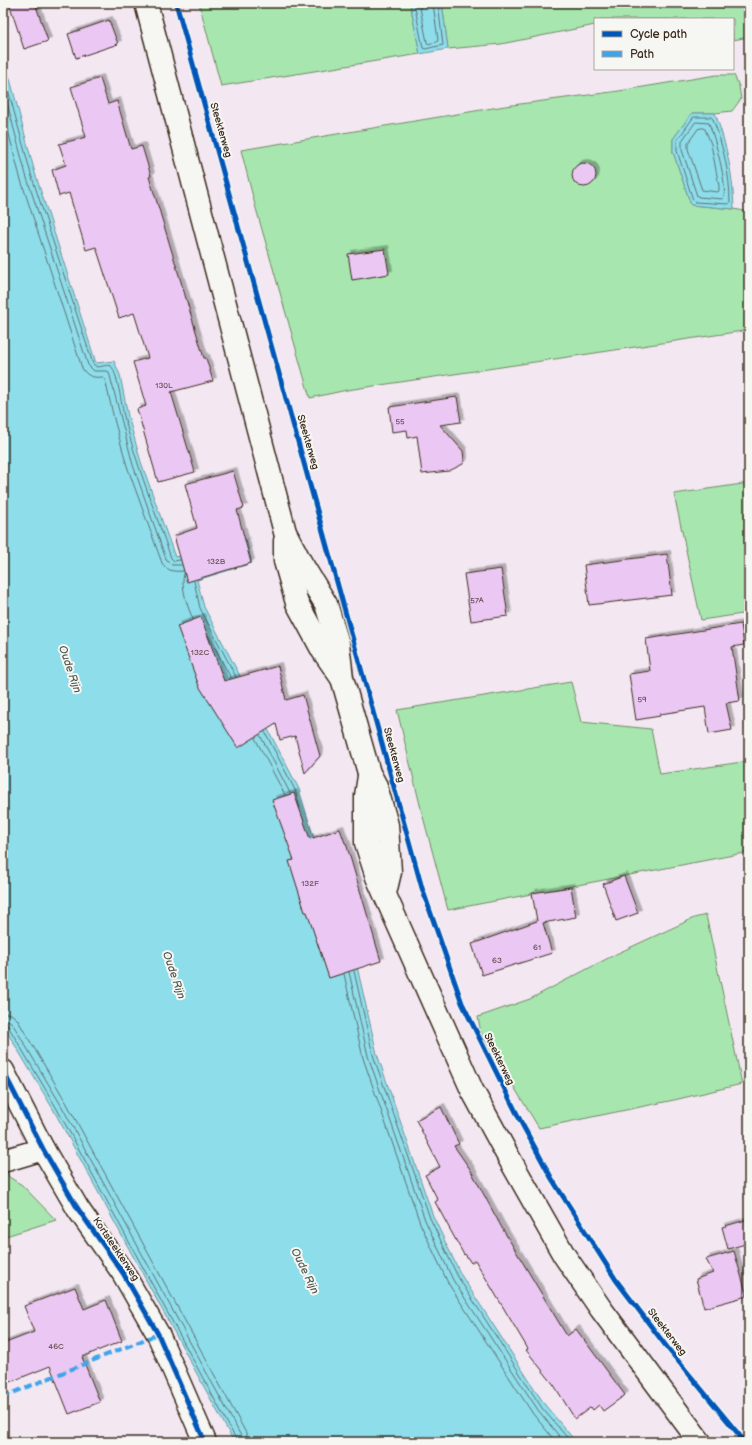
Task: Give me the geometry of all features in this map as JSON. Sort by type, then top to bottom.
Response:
[{"type":"main road","points":[[146,3],[285,532],[285,561],[297,603],[323,651],[342,678],[369,773],[376,786],[387,825],[390,872],[385,894],[472,1090],[564,1255],[601,1309],[700,1442]]},
{"type":"main road","name":"Kortsteekterweg","points":[[3,1072],[43,1149],[78,1209],[123,1273],[158,1334],[205,1442]]},
{"type":"main road","points":[[3,1161],[43,1149]]},
{"type":"green space","points":[[199,3],[410,3],[420,54],[221,86]]},
{"type":"green space","points":[[442,3],[749,3],[749,37],[734,40],[734,18],[594,18],[594,25],[501,44],[448,49]]},
{"type":"green space","points":[[716,75],[734,75],[739,86],[741,99],[732,111],[692,113],[673,139],[673,152],[691,205],[749,212],[749,330],[347,390],[310,398],[255,205],[241,150],[505,106],[619,91]]},
{"type":"green space","points":[[749,483],[749,613],[701,620],[674,494]]},
{"type":"green space","points":[[571,682],[581,722],[651,729],[660,774],[749,761],[749,852],[448,910],[422,813],[397,710]]},
{"type":"green space","points":[[706,915],[742,1084],[674,1100],[539,1128],[481,1033],[478,1017],[530,999],[616,954],[694,918]]},
{"type":"green space","points":[[3,1161],[9,1177],[22,1185],[56,1220],[3,1237]]},
{"type":"water","points":[[410,3],[442,3],[448,49],[420,54]]},
{"type":"water","name":"Oude Rijn","points":[[3,59],[10,79],[35,173],[96,363],[114,361],[120,375],[128,416],[141,462],[175,557],[246,539],[252,563],[197,580],[204,607],[299,789],[318,852],[337,900],[358,971],[377,1054],[433,1216],[461,1275],[545,1405],[576,1442],[234,1442],[53,1109],[3,1025]]},
{"type":"water","points":[[692,113],[715,113],[729,160],[734,209],[691,205],[673,152],[673,139]]},
{"type":"building","points":[[9,3],[35,3],[48,41],[24,49]]},
{"type":"building","points":[[109,20],[118,44],[76,58],[68,34]]},
{"type":"building","points":[[100,78],[108,104],[117,101],[131,149],[142,146],[151,176],[149,177],[204,358],[206,358],[213,381],[171,392],[195,472],[158,482],[137,409],[146,406],[133,362],[148,358],[134,313],[119,318],[96,247],[86,250],[69,193],[59,196],[52,170],[66,165],[59,144],[86,137],[71,87]]},
{"type":"building","points":[[584,163],[593,166],[596,175],[593,184],[584,187],[575,184],[572,175],[575,166]]},
{"type":"building","points":[[385,249],[389,274],[352,280],[348,254]]},
{"type":"building","points":[[457,397],[461,422],[440,425],[463,451],[463,464],[449,471],[422,474],[417,436],[408,438],[407,430],[392,432],[389,407]]},
{"type":"building","points":[[233,471],[244,508],[237,510],[251,563],[187,582],[174,536],[197,528],[185,484]]},
{"type":"building","points":[[667,554],[672,595],[589,605],[584,565]]},
{"type":"building","points":[[501,569],[508,616],[471,621],[464,574]]},
{"type":"building","points":[[201,617],[224,681],[278,666],[286,700],[303,695],[320,756],[305,773],[295,736],[280,740],[276,724],[238,748],[199,686],[177,626]]},
{"type":"building","points":[[741,624],[744,645],[732,647],[740,701],[726,703],[732,730],[709,734],[705,707],[660,714],[660,716],[636,720],[629,674],[650,671],[646,639]]},
{"type":"building","points":[[294,793],[310,839],[340,829],[346,843],[381,961],[329,978],[307,912],[305,912],[289,861],[294,860],[272,800]]},
{"type":"building","points":[[624,876],[638,913],[616,921],[603,884]]},
{"type":"building","points":[[571,887],[576,917],[543,923],[552,953],[482,975],[472,944],[537,921],[532,893]]},
{"type":"building","points":[[441,1107],[459,1144],[454,1146],[470,1169],[502,1228],[567,1336],[576,1329],[625,1395],[603,1411],[599,1405],[593,1410],[591,1407],[575,1419],[554,1385],[526,1350],[528,1349],[475,1260],[471,1263],[465,1254],[464,1255],[435,1202],[438,1200],[425,1175],[440,1167],[416,1120]]},
{"type":"building","points":[[749,1219],[749,1243],[728,1249],[722,1227]]},
{"type":"building","points":[[734,1251],[747,1296],[704,1308],[696,1279],[713,1273],[706,1259]]},
{"type":"building","points":[[75,1287],[84,1309],[106,1300],[122,1341],[82,1357],[100,1402],[69,1414],[50,1366],[3,1385],[3,1344],[34,1332],[24,1306]]},
{"type":"marked path","points":[[3,1397],[158,1334]]},
{"type":"cycle path","name":"Steekterweg","points":[[176,3],[422,888],[462,1003],[522,1124],[552,1179],[616,1280],[669,1350],[745,1442]]},
{"type":"cycle path","points":[[3,1071],[43,1149],[78,1209],[123,1273],[158,1334],[205,1442]]}]
